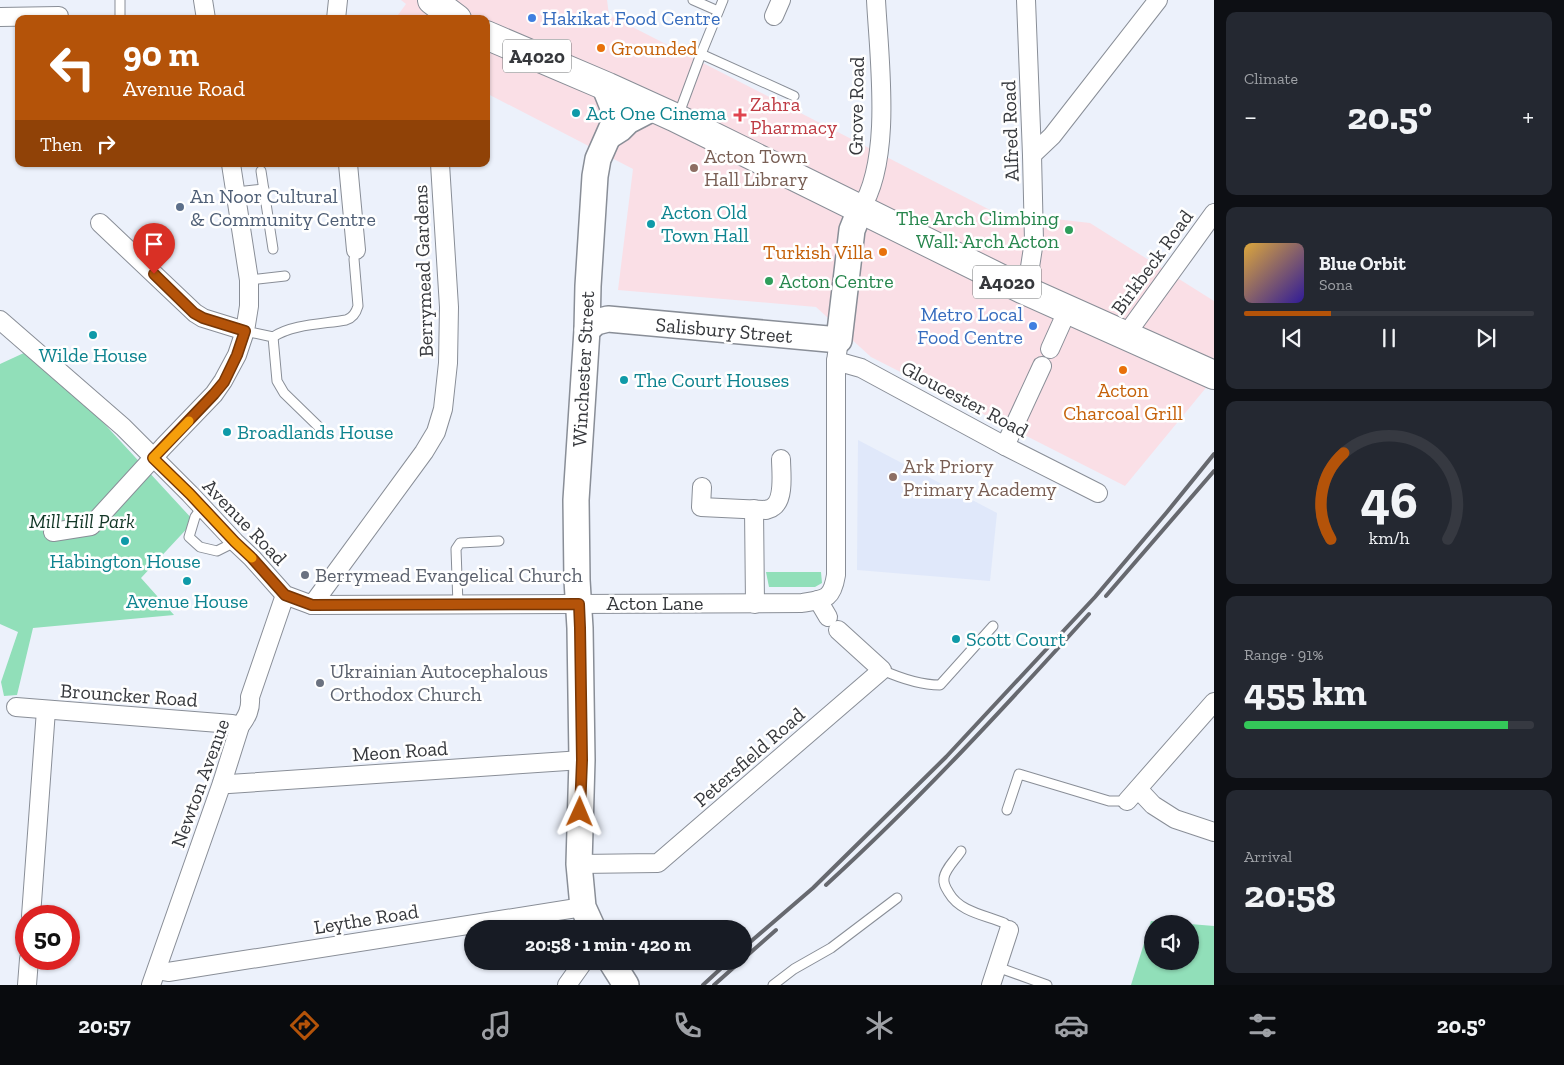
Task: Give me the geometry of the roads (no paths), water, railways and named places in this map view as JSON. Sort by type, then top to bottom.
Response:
[{"type":"main road","name":"A4020","points":[[490,37],[665,113],[1022,289],[1214,375]]},
{"type":"main road","name":"Winchester Street","points":[[579,604],[576,500],[587,330],[594,176],[598,159],[613,125],[614,113],[604,85]]},
{"type":"main road","name":"Winchester Street","points":[[609,136],[628,121],[665,113]]},
{"type":"main road","points":[[838,350],[852,230],[860,210]]},
{"type":"main road","points":[[587,298],[592,311],[608,319]]},
{"type":"main road","points":[[587,330],[596,322],[608,319]]},
{"type":"main road","name":"Salisbury Street","points":[[608,319],[838,350]]},
{"type":"main road","name":"Acton Lane","points":[[579,604],[582,760],[579,864],[583,906],[589,920]]},
{"type":"main road","points":[[617,970],[626,985]]},
{"type":"street","points":[[203,0],[205,15]]},
{"type":"street","points":[[336,15],[338,0]]},
{"type":"street","name":"Grove Road","points":[[860,210],[869,194],[876,170],[880,140],[882,110],[876,0]]},
{"type":"street","name":"Alfred Road","points":[[1022,289],[1030,266],[1034,241],[1026,0]]},
{"type":"street","points":[[1032,156],[1052,136],[1158,0]]},
{"type":"street","points":[[0,17],[15,17]]},
{"type":"street","points":[[53,532],[91,526],[224,382],[237,355],[245,331],[249,306],[250,280],[232,167]]},
{"type":"street","points":[[348,167],[355,254]]},
{"type":"street","name":"Berrymead Gardens","points":[[312,605],[424,452],[436,432],[444,409],[448,363],[449,306],[440,167]]},
{"type":"street","name":"Birkbeck Road","points":[[1125,336],[1214,213]]},
{"type":"street","points":[[100,223],[194,313],[203,318],[245,331]]},
{"type":"street","points":[[1050,349],[1068,310]]},
{"type":"street","name":"Avenue Road","points":[[2,326],[122,427],[252,558],[285,595],[312,605],[579,604]]},
{"type":"street","points":[[838,350],[836,575],[834,587],[829,596],[818,600],[833,624],[882,670]]},
{"type":"street","name":"Gloucester Road","points":[[838,350],[861,368],[1005,446],[1098,493]]},
{"type":"street","points":[[1005,446],[1042,366]]},
{"type":"street","points":[[702,487],[701,507],[766,510],[774,507],[780,499],[780,459]]},
{"type":"street","points":[[754,510],[755,604]]},
{"type":"street","name":"Newton Avenue","points":[[154,978],[240,726],[246,719],[250,706],[250,697],[285,595]]},
{"type":"street","name":"Acton Lane","points":[[579,604],[755,604],[802,603],[818,600]]},
{"type":"street","name":"Petersfield Road","points":[[579,864],[658,863],[882,670]]},
{"type":"street","points":[[1214,702],[1132,795],[1153,805],[1175,819],[1214,832]]},
{"type":"street","name":"Brouncker Road","points":[[16,707],[240,726]]},
{"type":"street","name":"Brouncker Road","points":[[33,905],[46,710]]},
{"type":"street","name":"Meon Road","points":[[222,783],[582,760]]},
{"type":"street","name":"Leythe Road","points":[[154,978],[168,972],[583,906]]},
{"type":"street","points":[[991,985],[1009,930]]},
{"type":"street","points":[[27,985],[28,970]]},
{"type":"street","points":[[567,985],[578,970]]},
{"type":"lane","points":[[120,0],[120,15]]},
{"type":"lane","points":[[693,0],[718,11]]},
{"type":"lane","points":[[665,113],[701,54],[723,0]]},
{"type":"lane","points":[[701,54],[794,96]]},
{"type":"lane","points":[[261,172],[273,249]]},
{"type":"lane","points":[[236,192],[264,189]]},
{"type":"lane","points":[[245,331],[273,337],[290,329],[352,318],[358,306],[355,254]]},
{"type":"lane","points":[[250,280],[285,276]]},
{"type":"lane","points":[[273,337],[277,381],[284,393],[321,429]]},
{"type":"lane","points":[[1042,366],[1050,349]]},
{"type":"lane","points":[[202,507],[195,517],[189,538],[200,547],[217,551],[235,542]]},
{"type":"lane","points":[[458,605],[456,549],[460,543],[499,541]]},
{"type":"lane","points":[[882,670],[928,685],[940,685],[993,626]]},
{"type":"lane","points":[[1007,810],[1020,774],[1109,801],[1132,795]]},
{"type":"lane","points":[[961,851],[946,872],[944,879],[949,894],[962,907],[1004,923],[1008,926],[1009,930]]},
{"type":"lane","points":[[773,985],[794,968],[831,948],[897,898]]},
{"type":"lane","points":[[997,967],[1047,985]]},
{"type":"railway","points":[[752,940],[813,888],[946,757],[1095,597],[1214,454]]},
{"type":"railway","points":[[1106,596],[1214,471]]},
{"type":"railway","points":[[826,885],[895,820],[961,752],[1089,614]]},
{"type":"railway","points":[[752,951],[776,930]]},
{"type":"railway","points":[[703,985],[719,970]]},
{"type":"railway","points":[[714,985],[731,970]]},
{"type":"place","name":"Hakikat Food Centre","points":[[532,18]]},
{"type":"place","name":"Grounded","points":[[601,48]]},
{"type":"place","name":"Act One Cinema","points":[[576,113]]},
{"type":"place","name":"Zahra Pharmacy","points":[[740,115]]},
{"type":"place","name":"Acton Town Hall Library","points":[[694,168]]},
{"type":"place","name":"An Noor Cultural & Community Centre","points":[[180,207]]},
{"type":"place","name":"Acton Old Town Hall","points":[[651,224]]},
{"type":"place","name":"The Arch Climbing Wall: Arch Acton","points":[[1069,230]]},
{"type":"place","name":"Turkish Villa","points":[[883,252]]},
{"type":"place","name":"Acton Centre","points":[[769,281]]},
{"type":"place","name":"Metro Local Food Centre","points":[[1033,326]]},
{"type":"place","name":"Wilde House","points":[[93,335]]},
{"type":"place","name":"Acton Charcoal Grill","points":[[1123,370]]},
{"type":"place","name":"The Court Houses","points":[[624,380]]},
{"type":"place","name":"Broadlands House","points":[[227,432]]},
{"type":"place","name":"Ark Priory Primary Academy","points":[[893,477]]},
{"type":"place","name":"Habington House","points":[[125,541]]},
{"type":"place","name":"Berrymead Evangelical Church","points":[[305,575]]},
{"type":"place","name":"Avenue House","points":[[187,581]]},
{"type":"place","name":"Scott Court","points":[[956,639]]},
{"type":"place","name":"Ukrainian Autocephalous Orthodox Church","points":[[320,683]]},
{"type":"park label","name":"Mill Hill Park","points":[[82,521]]}]
